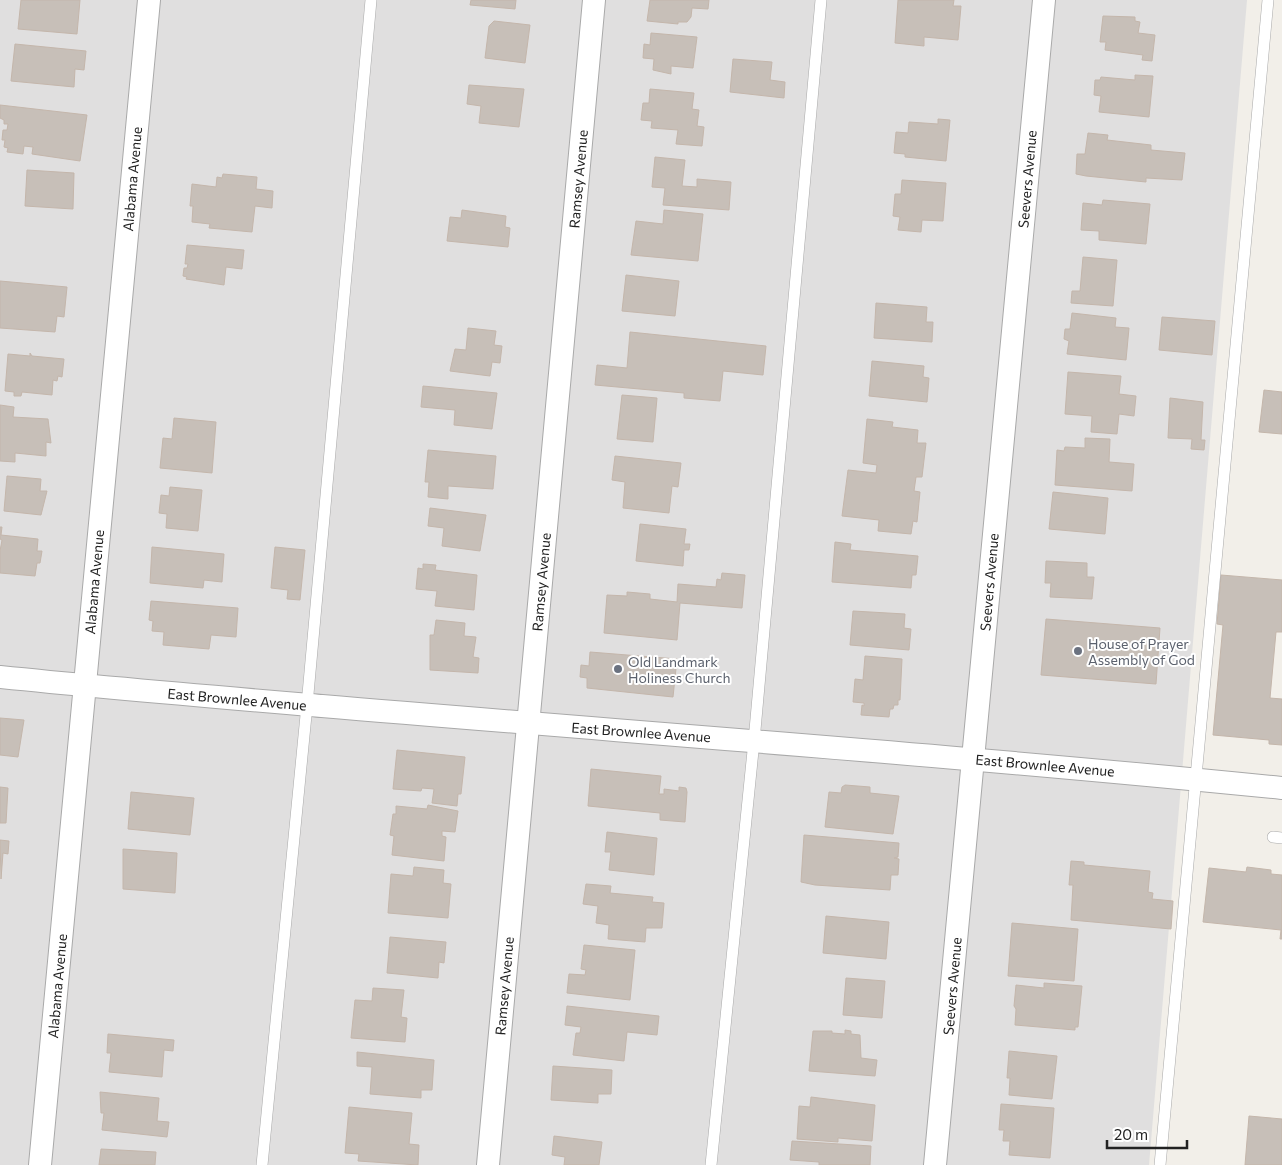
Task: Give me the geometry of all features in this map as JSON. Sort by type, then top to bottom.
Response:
[{"type":"street","name":"Alabama Avenue","points":[[40,1165],[149,0]]},
{"type":"street","name":"Ramsey Avenue","points":[[488,1165],[594,0]]},
{"type":"street","name":"Seevers Avenue","points":[[935,1165],[1044,0]]},
{"type":"street","name":"East Brownlee Avenue","points":[[0,677],[84,686],[528,724],[973,758],[1282,788]]},
{"type":"lane","points":[[262,1165],[307,705],[371,0]]},
{"type":"lane","points":[[711,1165],[754,740],[821,0]]},
{"type":"lane","points":[[1160,1165],[1268,0]]},
{"type":"shaded area","points":[[0,0],[1247,0],[1149,1165],[0,1165]]},
{"type":"building","points":[[21,0],[80,0],[77,34],[18,29]]},
{"type":"building","points":[[471,0],[516,0],[515,9],[470,5]]},
{"type":"building","points":[[650,0],[709,0],[708,9],[692,8],[691,17],[687,22],[678,22],[678,24],[647,21]]},
{"type":"building","points":[[898,0],[954,0],[953,6],[961,6],[958,40],[924,37],[924,46],[895,43]]},
{"type":"building","points":[[1103,16],[1135,17],[1135,21],[1140,22],[1138,33],[1155,35],[1152,61],[1142,60],[1143,55],[1105,50],[1106,42],[1100,42]]},
{"type":"building","points":[[494,21],[530,25],[525,63],[485,58],[489,26]]},
{"type":"building","points":[[651,33],[697,37],[693,68],[671,66],[671,74],[653,70],[654,59],[643,58],[644,44],[650,45]]},
{"type":"building","points":[[15,44],[86,51],[84,70],[75,69],[74,87],[11,81]]},
{"type":"building","points":[[733,59],[772,62],[770,80],[785,82],[784,98],[730,92]]},
{"type":"building","points":[[1135,75],[1153,76],[1149,117],[1099,112],[1101,96],[1094,95],[1095,80],[1100,80],[1101,77],[1135,80]]},
{"type":"building","points":[[469,85],[524,89],[519,127],[479,123],[481,106],[467,104]]},
{"type":"building","points":[[650,89],[694,93],[692,109],[699,110],[697,126],[704,127],[702,146],[676,144],[678,130],[651,128],[652,121],[641,120],[643,103],[649,103]]},
{"type":"building","points":[[0,105],[87,115],[80,161],[32,154],[33,147],[24,146],[23,154],[7,152],[8,148],[4,147],[5,140],[2,140],[3,130],[7,130],[8,124],[4,124],[4,120],[0,118]]},
{"type":"building","points":[[938,119],[950,120],[946,161],[905,157],[905,154],[894,153],[896,132],[908,133],[909,122],[938,124]]},
{"type":"building","points":[[1088,133],[1108,135],[1107,140],[1151,145],[1151,150],[1185,153],[1182,180],[1146,178],[1146,182],[1076,174],[1077,154],[1085,154]]},
{"type":"building","points":[[655,157],[685,160],[682,186],[697,187],[697,179],[731,182],[729,210],[663,205],[665,188],[652,187]]},
{"type":"building","points":[[27,170],[74,173],[73,209],[25,206]]},
{"type":"building","points":[[223,174],[257,177],[256,189],[273,191],[272,208],[255,206],[252,232],[209,228],[210,224],[192,222],[193,206],[190,206],[192,184],[216,187],[217,177],[222,178]]},
{"type":"building","points":[[902,180],[946,183],[943,221],[922,220],[921,232],[898,230],[900,217],[893,216],[895,194],[901,194]]},
{"type":"building","points":[[1103,200],[1150,204],[1146,244],[1099,240],[1099,231],[1081,230],[1083,203],[1102,205]]},
{"type":"building","points":[[462,210],[506,216],[505,227],[510,228],[508,247],[447,241],[450,217],[461,218]]},
{"type":"building","points":[[664,210],[703,214],[698,261],[631,255],[636,221],[663,224]]},
{"type":"building","points":[[187,245],[244,250],[242,269],[226,267],[224,285],[186,279],[187,277],[183,276],[184,268],[187,268],[188,264],[185,264]]},
{"type":"building","points":[[1083,257],[1117,260],[1113,306],[1071,303],[1072,291],[1080,291]]},
{"type":"building","points":[[626,275],[679,281],[675,316],[622,311]]},
{"type":"building","points":[[0,281],[67,287],[64,317],[57,316],[55,332],[0,328]]},
{"type":"building","points":[[876,303],[927,307],[926,322],[933,322],[932,342],[874,338]]},
{"type":"building","points":[[1072,313],[1116,318],[1115,327],[1129,328],[1126,360],[1067,354],[1069,341],[1064,339],[1065,329],[1070,329]]},
{"type":"building","points":[[1162,317],[1215,321],[1212,355],[1159,350]]},
{"type":"building","points":[[468,328],[496,331],[494,345],[502,346],[500,363],[492,362],[490,376],[450,371],[455,349],[466,350]]},
{"type":"building","points":[[630,332],[766,346],[763,375],[723,371],[720,401],[684,398],[684,393],[595,385],[597,365],[627,368]]},
{"type":"building","points":[[30,353],[32,356],[64,359],[62,377],[58,376],[57,381],[53,380],[52,395],[22,392],[21,396],[14,396],[14,392],[5,391],[8,354],[30,356]]},
{"type":"building","points":[[872,361],[924,366],[923,377],[929,378],[927,402],[869,396]]},
{"type":"building","points":[[1068,372],[1121,376],[1119,394],[1136,396],[1134,416],[1119,414],[1117,434],[1091,432],[1092,416],[1065,414]]},
{"type":"building","points":[[423,386],[497,393],[492,429],[454,425],[455,410],[421,407]]},
{"type":"building","points":[[1264,390],[1282,392],[1282,434],[1259,432]]},
{"type":"building","points":[[622,395],[657,398],[653,442],[617,439]]},
{"type":"building","points":[[1170,398],[1203,402],[1201,440],[1205,440],[1204,450],[1191,449],[1192,439],[1168,438]]},
{"type":"building","points":[[0,405],[14,407],[13,417],[48,419],[51,443],[46,442],[46,456],[15,453],[15,462],[0,461]]},
{"type":"building","points":[[174,418],[216,422],[212,473],[160,468],[163,438],[172,439]]},
{"type":"building","points":[[867,419],[893,422],[892,427],[918,430],[917,443],[926,443],[922,477],[916,477],[914,491],[920,492],[917,522],[913,521],[911,534],[878,531],[879,520],[842,516],[848,470],[876,473],[877,465],[863,463]]},
{"type":"building","points":[[1085,438],[1110,439],[1109,462],[1134,464],[1132,491],[1055,485],[1057,450],[1064,451],[1065,447],[1085,448]]},
{"type":"building","points":[[428,450],[496,456],[493,489],[448,486],[448,499],[428,497],[429,482],[425,482]]},
{"type":"building","points":[[615,456],[681,463],[678,487],[672,486],[669,513],[623,508],[625,482],[612,480]]},
{"type":"building","points":[[7,476],[41,479],[40,491],[47,491],[41,515],[4,511]]},
{"type":"building","points":[[170,487],[202,490],[198,531],[166,528],[167,514],[159,513],[161,495],[169,496]]},
{"type":"building","points":[[1053,492],[1108,498],[1105,534],[1049,529]]},
{"type":"building","points":[[430,508],[486,515],[480,551],[442,546],[444,528],[428,526]]},
{"type":"building","points":[[640,524],[686,529],[684,544],[690,544],[689,550],[684,550],[683,566],[636,561]]},
{"type":"building","points":[[0,527],[2,527],[1,535],[38,539],[37,551],[42,551],[40,563],[37,563],[35,576],[0,573],[2,540],[0,539]]},
{"type":"building","points":[[835,542],[851,544],[850,550],[918,556],[916,575],[912,575],[911,588],[832,582]]},
{"type":"building","points":[[152,547],[224,554],[222,582],[204,580],[203,588],[150,583]]},
{"type":"building","points":[[275,547],[305,550],[300,600],[287,599],[288,590],[271,588]]},
{"type":"building","points":[[1046,561],[1087,563],[1087,577],[1094,577],[1092,599],[1050,597],[1051,583],[1045,583]]},
{"type":"building","points":[[423,564],[436,565],[435,570],[477,575],[474,610],[435,606],[437,591],[416,589],[418,568],[423,569]]},
{"type":"building","points":[[722,573],[745,575],[742,608],[680,603],[677,640],[604,633],[607,595],[627,596],[627,592],[650,594],[650,599],[677,602],[678,584],[716,587],[717,579],[721,580]]},
{"type":"building","points":[[1221,575],[1282,580],[1282,632],[1276,632],[1270,698],[1282,699],[1282,745],[1269,744],[1269,740],[1213,735],[1223,625],[1217,624]]},
{"type":"building","points":[[151,601],[238,608],[236,637],[211,635],[209,649],[163,645],[164,632],[152,631],[153,621],[149,620]]},
{"type":"building","points":[[853,611],[905,614],[904,628],[911,629],[909,650],[850,645]]},
{"type":"building","points":[[1046,619],[1160,628],[1156,684],[1041,675]]},
{"type":"building","points":[[436,620],[465,623],[464,636],[476,637],[473,657],[479,658],[478,673],[430,670],[430,635],[434,635]]},
{"type":"building","points":[[590,652],[677,659],[673,697],[587,688],[587,678],[580,677],[581,665],[589,666]]},
{"type":"building","points":[[865,656],[902,659],[900,700],[898,700],[898,705],[894,705],[893,709],[890,709],[889,717],[861,715],[864,703],[853,702],[855,679],[863,680]]},
{"type":"building","points":[[0,718],[24,720],[18,757],[0,755]]},
{"type":"building","points":[[397,750],[465,757],[461,794],[458,794],[457,806],[432,803],[434,789],[422,788],[421,791],[393,789]]},
{"type":"building","points":[[591,769],[661,776],[659,794],[664,794],[664,789],[679,791],[679,787],[686,788],[685,822],[660,820],[660,813],[588,806]]},
{"type":"building","points":[[845,785],[870,787],[870,793],[899,796],[893,834],[825,827],[829,792],[841,793],[842,787]]},
{"type":"building","points":[[0,787],[8,788],[6,823],[0,823]]},
{"type":"building","points":[[131,792],[194,798],[190,835],[128,829]]},
{"type":"building","points":[[428,805],[458,811],[455,832],[442,831],[442,836],[446,837],[444,861],[392,855],[394,836],[390,835],[393,814],[396,814],[396,806],[427,809]]},
{"type":"building","points":[[607,832],[657,838],[654,875],[609,870],[611,852],[605,852]]},
{"type":"building","points":[[804,835],[899,843],[898,857],[894,858],[899,859],[898,875],[891,875],[890,890],[815,885],[801,882]]},
{"type":"building","points":[[0,840],[9,841],[8,854],[3,853],[1,879]]},
{"type":"building","points":[[123,849],[177,853],[175,893],[123,889]]},
{"type":"building","points":[[1071,861],[1084,862],[1084,865],[1150,871],[1148,892],[1153,893],[1152,899],[1173,901],[1171,929],[1071,920],[1073,885],[1069,885]]},
{"type":"building","points":[[414,867],[444,870],[443,883],[451,884],[448,918],[388,913],[391,874],[413,876]]},
{"type":"building","points":[[1247,867],[1271,870],[1271,874],[1282,875],[1282,939],[1280,939],[1281,930],[1203,922],[1209,868],[1246,872]]},
{"type":"building","points":[[586,884],[611,886],[610,893],[653,897],[652,902],[664,903],[662,928],[646,928],[645,942],[608,939],[609,925],[596,923],[598,906],[583,904]]},
{"type":"building","points":[[826,916],[889,922],[886,959],[823,953]]},
{"type":"building","points":[[1012,923],[1078,929],[1074,981],[1008,976]]},
{"type":"building","points":[[390,937],[446,942],[444,963],[439,962],[438,978],[387,973]]},
{"type":"building","points":[[584,945],[635,950],[630,1000],[567,993],[569,974],[585,975],[586,970],[581,969]]},
{"type":"building","points":[[846,978],[885,981],[882,1018],[843,1015]]},
{"type":"building","points":[[1044,983],[1082,986],[1078,1027],[1075,1027],[1075,1030],[1015,1025],[1016,985],[1044,988]]},
{"type":"building","points":[[373,988],[404,990],[401,1017],[407,1018],[405,1042],[351,1038],[355,1000],[372,1001]]},
{"type":"building","points":[[567,1006],[659,1016],[657,1035],[627,1032],[624,1061],[573,1055],[576,1033],[580,1033],[581,1027],[565,1025]]},
{"type":"building","points":[[845,1030],[851,1031],[851,1034],[860,1035],[861,1058],[877,1060],[875,1076],[809,1071],[813,1031],[832,1031],[832,1033],[845,1034]]},
{"type":"building","points":[[108,1034],[174,1040],[173,1051],[164,1050],[162,1077],[109,1072],[111,1053],[107,1053]]},
{"type":"building","points":[[1009,1051],[1057,1056],[1052,1099],[1009,1095],[1010,1078],[1007,1078]]},
{"type":"building","points":[[357,1052],[434,1060],[432,1090],[421,1090],[421,1098],[370,1094],[372,1067],[357,1066]]},
{"type":"building","points":[[553,1066],[612,1070],[611,1094],[598,1094],[598,1103],[551,1100]]},
{"type":"building","points":[[100,1092],[159,1098],[157,1121],[169,1122],[167,1137],[102,1130],[104,1113],[101,1113]]},
{"type":"building","points":[[811,1097],[875,1105],[872,1141],[838,1138],[838,1142],[797,1139],[799,1106],[810,1107]]},
{"type":"building","points":[[1001,1104],[1054,1108],[1050,1158],[1009,1155],[1010,1141],[1003,1141],[1004,1130],[999,1130]]},
{"type":"building","points":[[349,1107],[412,1113],[409,1144],[419,1145],[418,1165],[358,1161],[359,1154],[345,1153]]},
{"type":"building","points":[[1249,1116],[1282,1119],[1282,1165],[1245,1165]]},
{"type":"building","points":[[554,1136],[602,1142],[599,1165],[564,1165],[565,1157],[552,1155]]},
{"type":"building","points":[[792,1141],[871,1146],[870,1165],[819,1165],[819,1162],[790,1160]]},
{"type":"building","points":[[101,1149],[156,1152],[155,1165],[99,1165]]},
{"type":"place","name":"House of Prayer Assembly of God","points":[[1078,651]]},
{"type":"place","name":"Old Landmark Holiness Church","points":[[618,669]]}]
